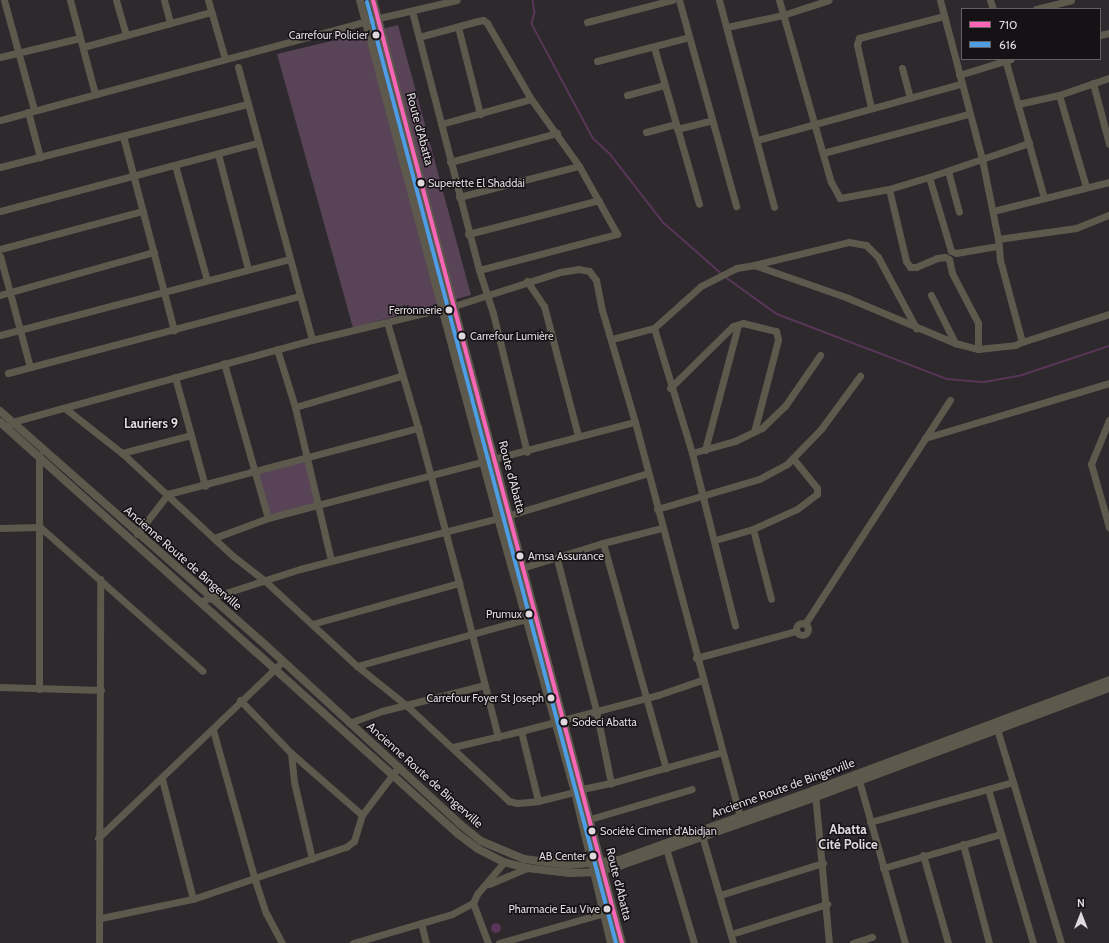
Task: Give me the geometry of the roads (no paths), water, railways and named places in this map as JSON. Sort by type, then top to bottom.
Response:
[{"type":"street","points":[[4,0],[31,111],[40,157]]},
{"type":"street","points":[[70,0],[96,94]]},
{"type":"street","points":[[118,0],[126,35]]},
{"type":"street","points":[[164,0],[170,23]]},
{"type":"street","points":[[208,0],[225,59]]},
{"type":"street","name":"Route d'Abatta","points":[[360,0],[526,619],[555,722],[578,790],[590,819],[622,943]]},
{"type":"street","name":"Route d'Abatta","points":[[373,0],[495,461],[525,567],[564,720],[592,868],[611,943]]},
{"type":"street","points":[[0,120],[366,21],[457,0]]},
{"type":"street","points":[[587,22],[672,0]]},
{"type":"street","points":[[679,0],[736,206]]},
{"type":"street","points":[[719,0],[774,207]]},
{"type":"street","points":[[779,0],[831,182],[840,198],[889,189],[948,171],[1029,143]]},
{"type":"street","points":[[727,28],[783,15],[827,0]]},
{"type":"street","points":[[940,0],[982,159],[998,243],[1022,342]]},
{"type":"street","points":[[1040,8],[1071,0]]},
{"type":"street","points":[[412,11],[468,234],[488,297],[526,452]]},
{"type":"street","points":[[83,46],[211,12]]},
{"type":"street","points":[[871,108],[857,45],[859,38],[944,16]]},
{"type":"street","points":[[419,37],[484,20],[531,99],[557,133],[579,166],[617,230],[615,235],[479,270]]},
{"type":"street","points":[[458,27],[480,114]]},
{"type":"street","points":[[0,57],[80,38]]},
{"type":"street","points":[[597,61],[689,38]]},
{"type":"street","points":[[654,47],[699,204]]},
{"type":"street","points":[[959,75],[1007,60],[1044,198]]},
{"type":"street","points":[[238,67],[257,143],[312,340]]},
{"type":"street","points":[[902,68],[910,98]]},
{"type":"street","points":[[1018,104],[1059,95],[1109,78]]},
{"type":"street","points":[[1094,83],[1109,144]]},
{"type":"street","points":[[757,140],[961,84]]},
{"type":"street","points":[[627,94],[664,85]]},
{"type":"street","points":[[1059,95],[1086,188]]},
{"type":"street","points":[[441,124],[531,99]]},
{"type":"street","points":[[0,167],[247,104]]},
{"type":"street","points":[[823,153],[969,114]]},
{"type":"street","points":[[646,132],[712,120]]},
{"type":"street","points":[[450,162],[557,133]]},
{"type":"street","points":[[123,136],[174,330]]},
{"type":"street","points":[[0,211],[257,143]]},
{"type":"street","points":[[218,154],[248,269]]},
{"type":"street","points":[[175,165],[207,280]]},
{"type":"street","points":[[459,196],[579,166]]},
{"type":"street","points":[[948,171],[959,212]]},
{"type":"street","points":[[929,177],[951,251],[956,253],[998,243],[1076,228],[1109,214]]},
{"type":"street","points":[[993,211],[1109,182]]},
{"type":"street","points":[[889,189],[906,261],[910,267],[916,267],[937,258],[945,257],[949,259],[952,273],[978,323],[978,349]]},
{"type":"street","points":[[468,234],[599,200]]},
{"type":"street","points":[[0,249],[143,211]]},
{"type":"street","points":[[612,339],[654,328],[702,286],[736,268],[849,242],[866,245],[878,257],[916,328]]},
{"type":"street","points":[[0,295],[154,252]]},
{"type":"street","points":[[0,256],[30,367]]},
{"type":"street","points":[[0,335],[289,259]]},
{"type":"street","points":[[754,265],[848,298],[916,328],[955,343],[978,349],[1002,348],[1109,314]]},
{"type":"street","points":[[10,425],[224,363],[488,297],[527,282],[560,272],[578,269],[589,271],[596,280],[602,310],[612,339],[635,422],[696,658],[740,817]]},
{"type":"street","points":[[527,282],[544,306],[578,436]]},
{"type":"street","points":[[930,295],[955,343]]},
{"type":"street","points":[[8,373],[299,296]]},
{"type":"street","points":[[387,322],[401,376],[418,428],[473,634],[498,737]]},
{"type":"street","points":[[670,388],[729,330],[738,325],[744,323],[776,331],[779,334],[754,432]]},
{"type":"street","points":[[705,450],[738,325]]},
{"type":"street","points":[[654,328],[670,388],[692,454],[715,540],[735,626]]},
{"type":"street","points":[[277,349],[295,407],[331,560]]},
{"type":"street","points":[[692,454],[762,428],[784,406],[820,355]]},
{"type":"street","points":[[224,363],[268,518]]},
{"type":"street","points":[[295,407],[401,376]]},
{"type":"street","points":[[657,509],[759,479],[793,458],[821,429],[860,376]]},
{"type":"street","points":[[175,377],[205,486]]},
{"type":"street","points":[[925,438],[1109,383]]},
{"type":"street","points":[[805,624],[950,400]]},
{"type":"street","points":[[66,409],[122,453],[214,538],[264,580],[357,666],[406,705],[453,747],[509,801],[517,803],[538,801],[578,790],[612,783],[722,752]]},
{"type":"street","name":"Ancienne Route de Bingerville","points":[[0,411],[10,425],[39,455],[205,599],[282,662],[399,766],[460,824],[497,849],[546,864],[592,868]]},
{"type":"street","points":[[1109,420],[1091,464],[1109,528]]},
{"type":"street","name":"Ancienne Route de Bingerville","points":[[0,422],[10,425],[137,534],[276,668],[473,846],[504,862],[527,868],[570,873],[603,867],[666,847],[815,794],[1109,680]]},
{"type":"street","points":[[214,538],[268,518],[318,507],[484,464],[578,436],[635,422]]},
{"type":"street","points":[[137,534],[168,494],[205,486],[254,471],[418,428]]},
{"type":"street","points":[[122,453],[191,435]]},
{"type":"street","points":[[39,455],[39,689]]},
{"type":"street","points":[[715,540],[753,530],[797,509],[817,494],[817,488],[793,458]]},
{"type":"street","points":[[205,599],[331,560],[444,530],[510,515],[648,473]]},
{"type":"street","points":[[0,528],[40,527],[203,671]]},
{"type":"street","points":[[525,567],[557,559],[603,543],[662,528]]},
{"type":"street","points":[[753,530],[771,599]]},
{"type":"street","points":[[603,543],[666,768]]},
{"type":"street","points":[[557,559],[596,710],[612,783]]},
{"type":"street","points":[[99,943],[101,918],[98,838],[101,690],[100,579]]},
{"type":"street","points":[[312,624],[459,583]]},
{"type":"street","points":[[357,666],[526,619]]},
{"type":"street","points":[[696,658],[796,630],[799,624],[805,624]]},
{"type":"street","points":[[796,630],[800,635],[806,634],[808,629],[805,624]]},
{"type":"street","points":[[98,838],[162,779],[213,730],[240,700],[282,662]]},
{"type":"street","points":[[453,747],[498,737],[646,698],[702,680]]},
{"type":"street","points":[[349,723],[406,705],[485,685]]},
{"type":"street","points":[[0,687],[101,690]]},
{"type":"street","name":"Ancienne Route de Bingerville","points":[[858,777],[997,729],[1109,688]]},
{"type":"street","points":[[240,700],[291,753],[362,815]]},
{"type":"street","points":[[997,729],[1061,943]]},
{"type":"street","points":[[213,730],[255,880],[266,913],[282,943]]},
{"type":"street","points":[[521,731],[538,801]]},
{"type":"street","points":[[291,753],[294,782],[312,859]]},
{"type":"street","points":[[101,918],[193,899],[255,880],[350,845],[362,815],[399,766]]},
{"type":"street","points":[[858,777],[905,943]]},
{"type":"street","points":[[162,779],[193,899]]},
{"type":"street","points":[[870,822],[1013,782]]},
{"type":"street","points":[[590,819],[692,789]]},
{"type":"street","points":[[988,789],[1032,943]]},
{"type":"street","points":[[815,794],[823,864],[829,943]]},
{"type":"street","name":"Ancienne Route de Bingerville","points":[[702,835],[740,817],[815,794]]},
{"type":"street","points":[[884,868],[1001,834]]},
{"type":"street","points":[[702,835],[733,943]]},
{"type":"street","points":[[963,844],[989,943]]},
{"type":"street","points":[[666,847],[694,943]]},
{"type":"street","points":[[923,856],[948,943]]},
{"type":"street","points":[[352,943],[463,911],[473,903],[477,894],[504,862]]},
{"type":"street","points":[[720,895],[823,864]]},
{"type":"street","points":[[487,884],[527,868]]},
{"type":"street","points":[[473,903],[488,943]]},
{"type":"street","points":[[731,934],[826,904]]},
{"type":"street","points":[[499,943],[604,913]]},
{"type":"street","points":[[421,924],[426,943]]},
{"type":"street","points":[[854,943],[872,937]]},
{"type":"waterway","points":[[533,0],[535,12],[532,24],[593,138],[611,155],[663,222],[720,272]]},
{"type":"waterway","points":[[727,278],[777,314],[947,379],[984,382],[1022,375],[1109,346]]},
{"type":"place","name":"Carrefour Policier","points":[[376,35]]},
{"type":"place","name":"Superette El Shaddai","points":[[421,183]]},
{"type":"place","name":"Ferronnerie","points":[[449,310]]},
{"type":"place","name":"Carrefour Lumière","points":[[462,336]]},
{"type":"place","name":"Amsa Assurance","points":[[520,556]]},
{"type":"place","name":"Prumux","points":[[529,614]]},
{"type":"place","name":"Carrefour Foyer St Joseph","points":[[551,698]]},
{"type":"place","name":"Sodeci Abatta","points":[[564,722]]},
{"type":"place","name":"Société Ciment d'Abidjan","points":[[592,831]]},
{"type":"place","name":"AB Center","points":[[593,856]]},
{"type":"place","name":"Pharmacie Eau Vive","points":[[607,909]]},
{"type":"district","name":"Lauriers 9","points":[[151,423]]},
{"type":"district","name":"Abatta Cité Police","points":[[848,838]]}]
